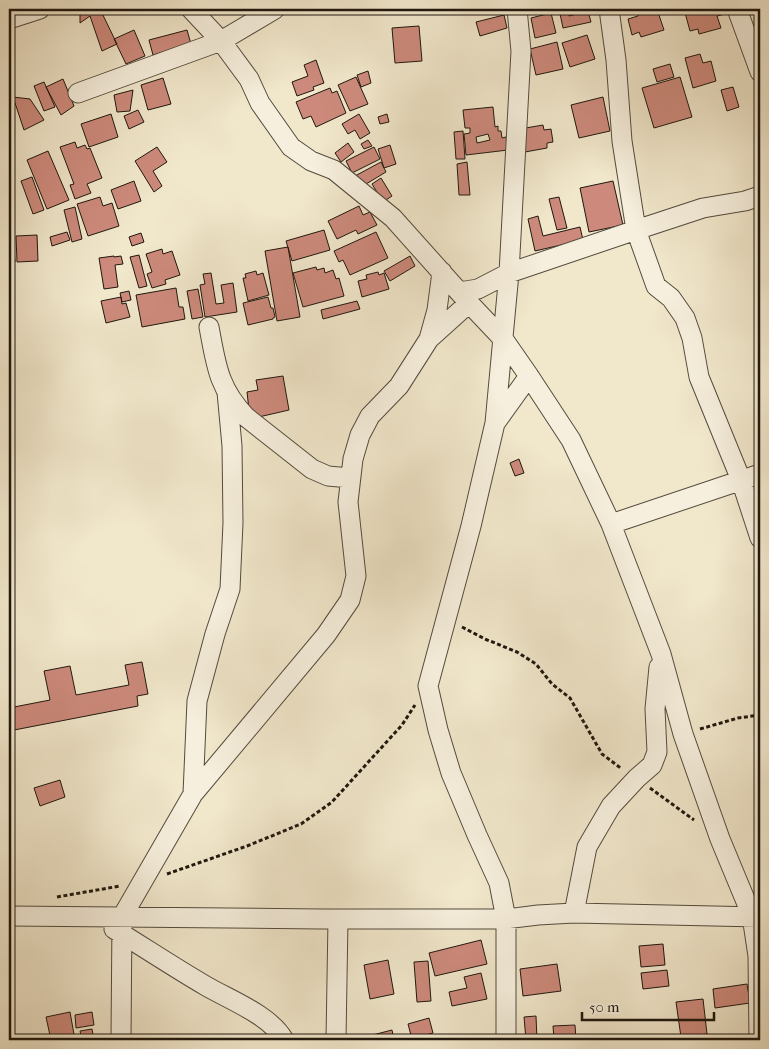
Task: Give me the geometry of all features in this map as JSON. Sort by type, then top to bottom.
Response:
[{"type":"street","points":[[9,19],[40,9]]},
{"type":"street","points":[[191,9],[221,41],[248,79],[260,103],[291,147],[311,161],[334,170],[393,218],[504,340],[571,440],[611,524],[661,654],[682,734],[720,839],[756,916],[759,1040]]},
{"type":"street","points":[[78,93],[221,41],[275,9]]},
{"type":"street","points":[[506,1040],[506,919],[499,883],[452,773],[438,730],[428,686],[471,526],[495,423],[504,340],[521,51],[517,9]]},
{"type":"street","points":[[609,9],[616,60],[622,141],[636,230],[656,286],[671,298],[684,318],[692,338],[698,377],[741,480],[760,538]]},
{"type":"street","points":[[737,9],[760,72]]},
{"type":"street","points":[[121,1040],[123,956],[121,925],[143,882],[193,794],[326,635],[350,600],[356,576],[348,502],[350,478],[360,435],[374,411],[399,386],[429,339],[464,298],[478,289],[508,273],[636,230],[703,208],[745,201],[760,196]]},
{"type":"street","points":[[429,339],[437,310],[442,272]]},
{"type":"street","points":[[209,327],[218,376],[238,409],[312,469],[328,476],[350,478]]},
{"type":"street","points":[[495,423],[529,376]]},
{"type":"street","points":[[193,794],[197,701],[215,634],[230,589],[233,523],[232,446],[227,392]]},
{"type":"street","points":[[611,524],[760,474]]},
{"type":"street","points":[[574,913],[587,847],[611,806],[652,765],[657,752],[655,709],[661,654]]},
{"type":"street","points":[[121,925],[338,919],[506,919],[574,913],[756,916]]},
{"type":"street","points":[[9,916],[94,916],[121,925],[206,986],[253,1011],[280,1033],[284,1040]]},
{"type":"street","points":[[336,1040],[338,919]]},
{"type":"path","points":[[445,618],[485,639],[517,652],[536,664],[552,684],[570,698],[602,754],[614,765],[637,778],[698,823]]},
{"type":"path","points":[[55,897],[143,882],[248,846],[301,824],[332,802],[402,725],[428,686]]},
{"type":"path","points":[[682,734],[738,718],[760,715]]},
{"type":"building","points":[[80,9],[100,9],[117,44],[102,51],[90,16],[80,23]]},
{"type":"building","points":[[559,9],[568,9],[569,16],[588,11],[591,22],[563,28]]},
{"type":"building","points":[[636,9],[657,9],[664,30],[641,37],[639,32],[632,35],[628,19],[638,16]]},
{"type":"building","points":[[684,9],[724,9],[725,14],[717,16],[721,28],[699,34],[698,29],[690,31]]},
{"type":"building","points":[[551,13],[556,33],[535,38],[531,18]]},
{"type":"building","points":[[504,15],[507,28],[480,36],[476,22]]},
{"type":"building","points":[[419,26],[422,61],[395,63],[392,28]]},
{"type":"building","points":[[134,30],[145,56],[126,64],[114,39]]},
{"type":"building","points":[[187,30],[191,44],[153,55],[149,40]]},
{"type":"building","points":[[587,35],[595,59],[570,67],[562,43]]},
{"type":"building","points":[[557,42],[563,69],[536,75],[530,49]]},
{"type":"building","points":[[700,54],[703,63],[711,61],[716,81],[693,88],[685,58]]},
{"type":"building","points":[[316,60],[324,83],[313,87],[314,90],[297,96],[292,82],[308,76],[304,65]]},
{"type":"building","points":[[670,64],[674,77],[657,82],[653,69]]},
{"type":"building","points":[[368,71],[371,83],[361,87],[357,75]]},
{"type":"building","points":[[356,77],[368,104],[350,111],[338,85]]},
{"type":"building","points":[[680,77],[692,117],[654,128],[642,88]]},
{"type":"building","points":[[163,78],[171,104],[148,110],[141,85]]},
{"type":"building","points":[[63,79],[74,106],[61,115],[46,87]]},
{"type":"building","points":[[44,82],[55,107],[44,111],[34,86]]},
{"type":"building","points":[[733,87],[739,107],[727,111],[721,90]]},
{"type":"building","points":[[330,88],[332,93],[337,91],[346,113],[316,127],[311,116],[303,119],[296,102]]},
{"type":"building","points":[[133,90],[130,111],[117,112],[114,95]]},
{"type":"building","points":[[13,97],[30,99],[44,120],[24,130]]},
{"type":"building","points":[[603,97],[610,131],[579,138],[571,105]]},
{"type":"building","points":[[493,107],[495,127],[498,126],[498,131],[501,131],[502,138],[506,137],[508,150],[466,155],[464,134],[470,133],[470,128],[465,128],[463,110]],"holes":[[[488,134],[490,140],[477,143],[476,137]]]},
{"type":"building","points":[[138,110],[144,122],[129,129],[124,116]]},
{"type":"building","points":[[111,114],[118,137],[89,147],[81,124]]},
{"type":"building","points":[[359,114],[370,133],[360,139],[355,130],[348,134],[342,124]]},
{"type":"building","points":[[387,114],[389,122],[380,124],[378,117]]},
{"type":"building","points":[[543,125],[544,130],[551,129],[553,142],[547,143],[547,148],[525,152],[520,129]]},
{"type":"building","points":[[463,131],[465,159],[456,159],[454,132]]},
{"type":"building","points":[[368,140],[372,146],[364,149],[361,144]]},
{"type":"building","points":[[75,142],[77,148],[85,145],[87,149],[90,148],[102,178],[87,184],[91,193],[75,199],[70,185],[74,184],[60,147]]},
{"type":"building","points":[[348,143],[354,152],[341,162],[335,153]]},
{"type":"building","points":[[390,145],[396,164],[384,168],[378,149]]},
{"type":"building","points":[[157,147],[167,162],[153,171],[162,186],[154,192],[135,161]]},
{"type":"building","points":[[374,147],[380,159],[352,173],[346,161]]},
{"type":"building","points":[[48,151],[69,200],[47,209],[27,160]]},
{"type":"building","points":[[381,162],[386,172],[361,187],[355,176]]},
{"type":"building","points":[[467,162],[470,195],[459,195],[457,164]]},
{"type":"building","points":[[32,177],[44,210],[33,214],[21,181]]},
{"type":"building","points":[[381,178],[392,196],[383,202],[372,184]]},
{"type":"building","points":[[134,181],[141,201],[118,209],[111,190]]},
{"type":"building","points":[[613,181],[623,225],[589,232],[580,188]]},
{"type":"building","points":[[100,197],[103,206],[112,203],[119,226],[88,236],[77,204]]},
{"type":"building","points":[[559,197],[567,228],[557,230],[549,199]]},
{"type":"building","points":[[359,206],[363,215],[370,212],[377,225],[358,234],[356,230],[337,239],[328,221]]},
{"type":"building","points":[[75,207],[82,239],[72,242],[64,210]]},
{"type":"building","points":[[538,216],[543,236],[580,227],[583,240],[535,251],[528,219]]},
{"type":"building","points":[[324,230],[330,250],[292,261],[286,241]]},
{"type":"building","points":[[67,232],[70,240],[52,246],[50,237]]},
{"type":"building","points":[[376,232],[388,258],[350,275],[343,260],[339,262],[334,251]]},
{"type":"building","points":[[141,233],[144,242],[132,246],[129,237]]},
{"type":"building","points":[[37,235],[38,261],[17,262],[16,236]]},
{"type":"building","points":[[288,247],[300,317],[277,321],[265,251]]},
{"type":"building","points":[[9,249],[14,249],[15,262],[9,262]]},
{"type":"building","points":[[162,249],[163,254],[172,251],[180,275],[165,280],[166,284],[152,288],[147,274],[152,272],[146,254]]},
{"type":"building","points":[[139,255],[147,286],[139,288],[130,257]]},
{"type":"building","points":[[121,256],[123,264],[115,265],[118,287],[104,289],[99,258]]},
{"type":"building","points":[[410,256],[415,266],[390,281],[384,271]]},
{"type":"building","points":[[316,267],[317,270],[324,268],[325,273],[333,270],[336,279],[339,278],[344,296],[303,307],[293,273]]},
{"type":"building","points":[[256,271],[257,275],[263,273],[269,295],[248,301],[243,278],[246,278],[245,274]]},
{"type":"building","points":[[378,272],[379,275],[384,273],[389,289],[362,297],[358,281],[367,279],[366,275]]},
{"type":"building","points":[[211,273],[216,304],[224,303],[221,285],[233,283],[237,312],[205,317],[200,285],[205,284],[203,274]]},
{"type":"building","points":[[176,288],[179,307],[183,307],[185,319],[142,327],[136,295]]},
{"type":"building","points":[[198,289],[203,317],[192,319],[187,291]]},
{"type":"building","points":[[129,291],[131,300],[122,302],[120,293]]},
{"type":"building","points":[[121,297],[122,304],[126,303],[130,317],[106,323],[101,301]]},
{"type":"building","points":[[268,297],[275,317],[248,325],[243,303]]},
{"type":"building","points":[[357,301],[360,309],[323,319],[321,310]]},
{"type":"building","points":[[283,376],[289,410],[250,419],[247,392],[258,390],[256,380]]},
{"type":"building","points":[[519,459],[524,473],[515,476],[510,463]]},
{"type":"building","points":[[142,662],[148,694],[137,696],[138,706],[9,731],[9,708],[50,700],[44,671],[70,666],[76,695],[129,685],[125,665]]},
{"type":"building","points":[[9,776],[10,807],[9,808]]},
{"type":"building","points":[[60,780],[65,797],[40,806],[34,788]]},
{"type":"building","points":[[481,940],[487,964],[435,976],[429,953]]},
{"type":"building","points":[[663,944],[665,965],[641,967],[639,946]]},
{"type":"building","points":[[388,960],[394,994],[370,999],[364,965]]},
{"type":"building","points":[[428,961],[431,1001],[417,1002],[414,962]]},
{"type":"building","points":[[557,964],[561,991],[523,996],[520,969]]},
{"type":"building","points":[[667,970],[669,986],[643,989],[641,973]]},
{"type":"building","points":[[481,973],[487,999],[452,1006],[449,992],[467,988],[464,977]]},
{"type":"building","points":[[747,984],[750,1003],[715,1008],[713,989]]},
{"type":"building","points":[[703,999],[707,1034],[681,1037],[676,1002]]},
{"type":"building","points":[[70,1012],[75,1040],[51,1040],[46,1017]]},
{"type":"building","points":[[92,1012],[94,1025],[76,1028],[75,1015]]},
{"type":"building","points":[[536,1016],[537,1040],[526,1040],[524,1017]]},
{"type":"building","points":[[429,1018],[433,1033],[412,1039],[408,1024]]},
{"type":"building","points":[[575,1025],[576,1040],[554,1040],[553,1026]]},
{"type":"building","points":[[92,1029],[94,1040],[82,1040],[80,1031]]},
{"type":"building","points":[[392,1030],[394,1040],[361,1040],[361,1038]]}]
